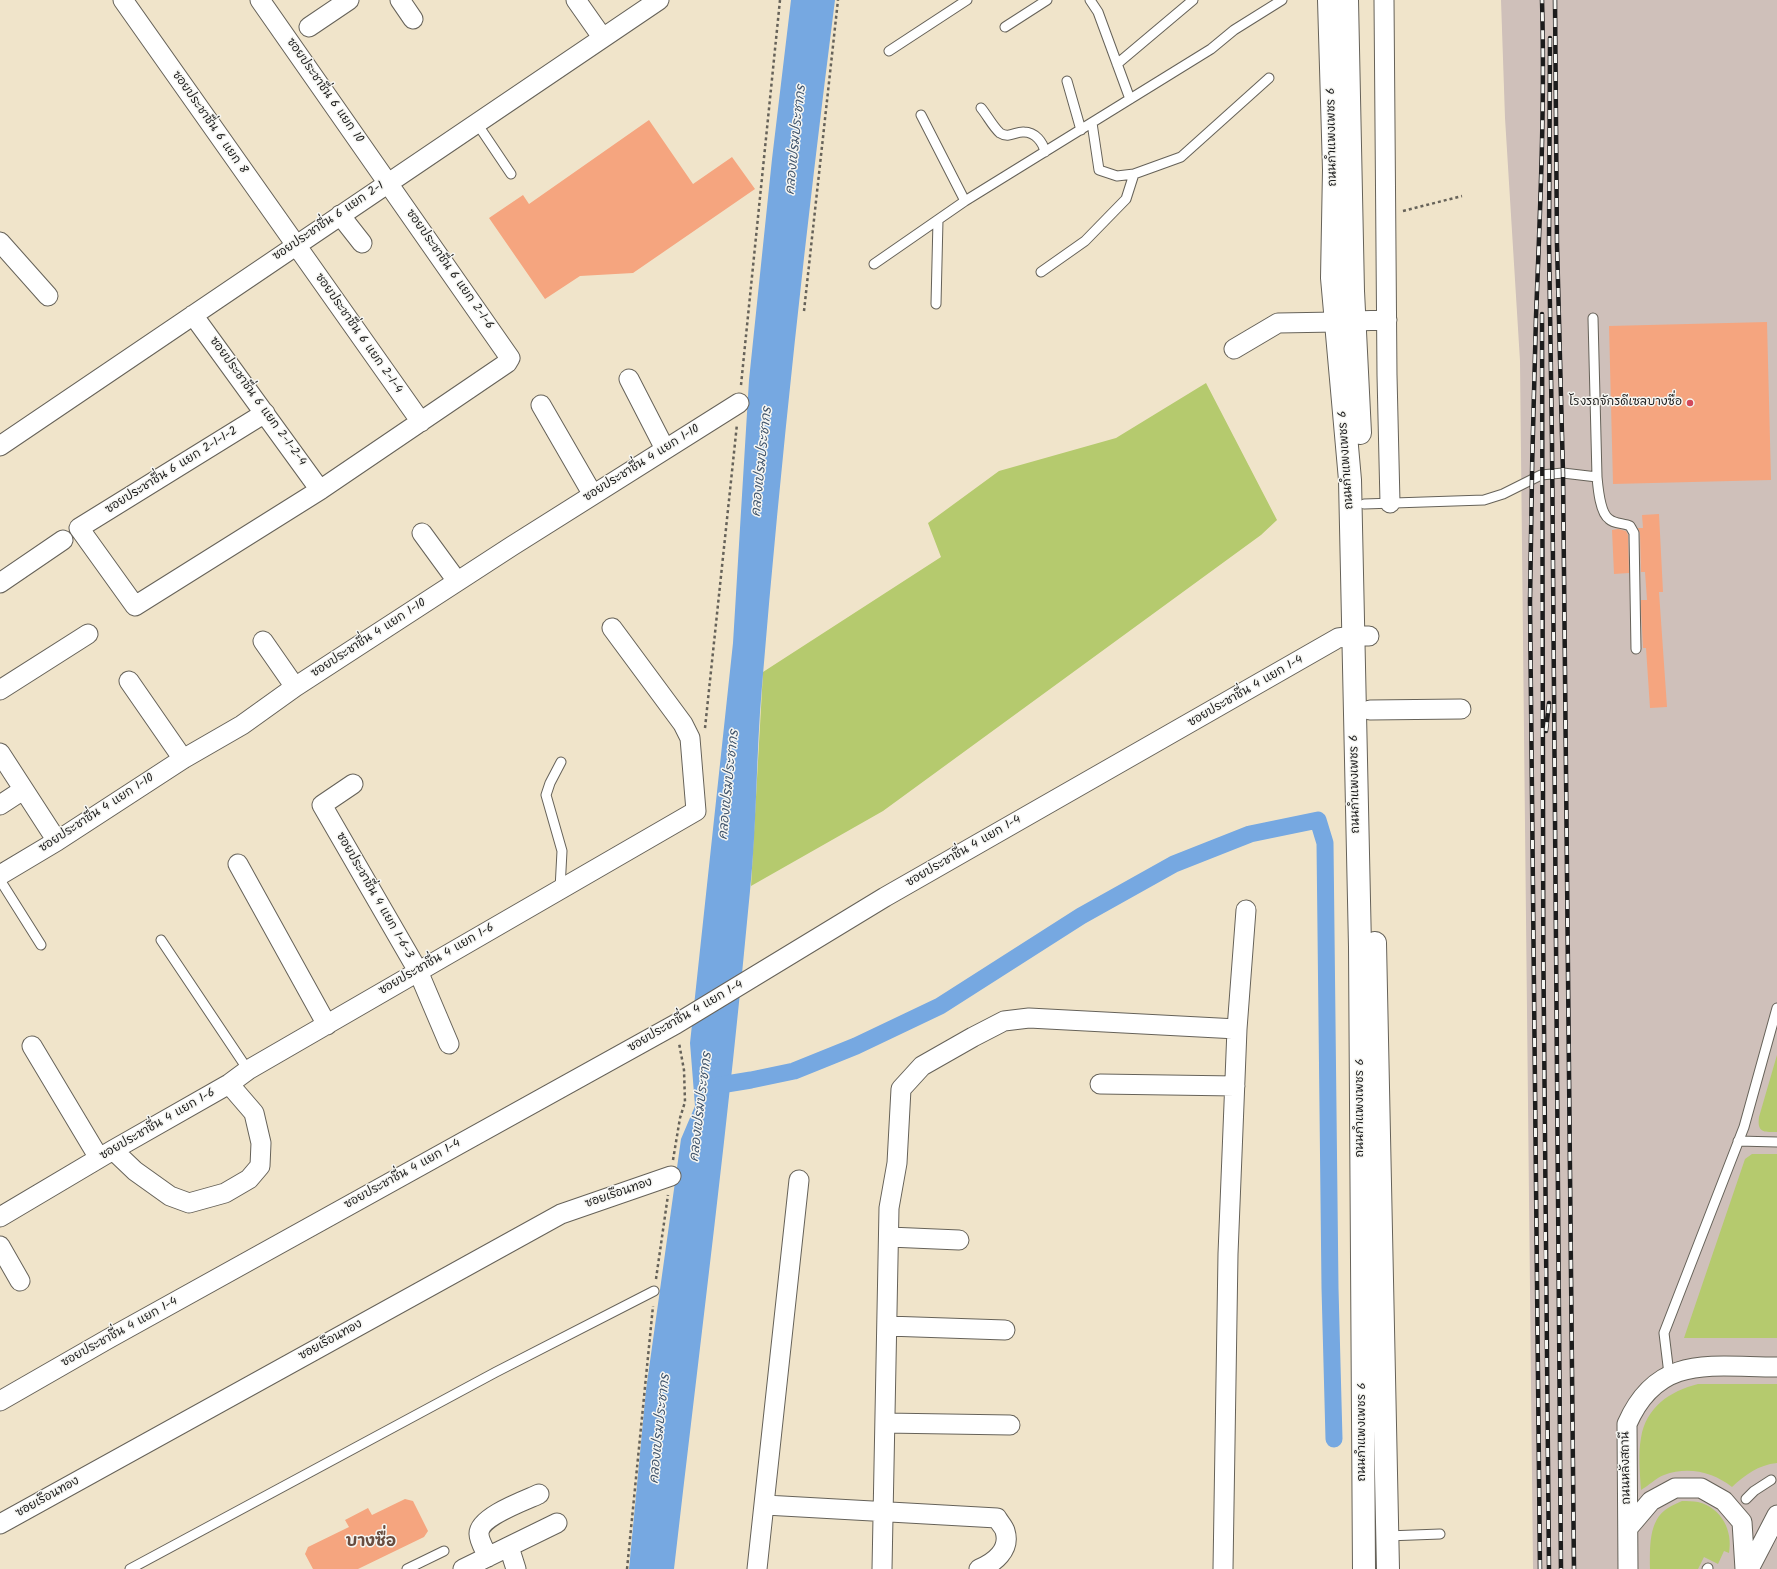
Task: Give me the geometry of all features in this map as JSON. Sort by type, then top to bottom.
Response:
[{"type":"street","name":"ซอยประชาชื่น 6 แยก 8","points":[[123,0],[295,246]]},
{"type":"street","name":"ซอยประชาชื่น 6 แยก 10","points":[[260,0],[358,138],[387,183]]},
{"type":"street","points":[[309,27],[349,0]]},
{"type":"street","points":[[400,0],[413,19]]},
{"type":"street","points":[[576,0],[602,37]]},
{"type":"street","name":"ซอยประชาชื่น 6 แยก 2-1","points":[[0,446],[658,0]]},
{"type":"street","name":"ถนนกำแพงเพชร 6","points":[[1329,0],[1334,170],[1332,278],[1346,321],[1364,504],[1367,560],[1361,636],[1360,963],[1364,1569]]},
{"type":"street","name":"ถนนกำแพงเพชร 6","points":[[1347,0],[1353,291],[1346,321],[1350,480],[1361,636],[1370,710],[1388,1569]]},
{"type":"street","points":[[1384,0],[1390,503]]},
{"type":"street","name":"ซอยประชาชื่น 6 แยก 2-1-6","points":[[387,183],[510,358],[507,363],[421,422]]},
{"type":"street","points":[[340,215],[362,243]]},
{"type":"street","points":[[0,242],[48,296]]},
{"type":"street","name":"ซอยประชาชื่น 6 แยก 2-1-4","points":[[295,246],[421,422]]},
{"type":"street","name":"ซอยประชาชื่น 6 แยก 2-1-2-4","points":[[193,315],[320,490]]},
{"type":"street","points":[[1234,348],[1278,323],[1387,320]]},
{"type":"street","points":[[629,379],[665,449]]},
{"type":"street","name":"ซอยประชาชื่น 4 แยก 1-10","points":[[0,875],[56,841],[183,759],[242,725],[295,687],[457,581],[739,403]]},
{"type":"street","points":[[541,405],[593,495]]},
{"type":"street","name":"ซอยประชาชื่น 6 แยก 2-1-1-2","points":[[265,414],[79,528],[135,606],[320,490]]},
{"type":"street","points":[[320,490],[421,422]]},
{"type":"street","points":[[422,533],[457,581]]},
{"type":"street","points":[[0,582],[63,540]]},
{"type":"street","name":"ซอยประชาชื่น 4 แยก 1-6","points":[[0,1217],[106,1154],[229,1084],[248,1070],[696,811],[690,738],[683,724],[612,628]]},
{"type":"street","points":[[0,690],[88,634]]},
{"type":"street","name":"ซอยประชาชื่น 4 แยก 1-4","points":[[0,1401],[122,1331],[676,1024],[885,897],[1338,638],[1361,636]]},
{"type":"street","points":[[264,641],[295,687]]},
{"type":"street","points":[[129,681],[183,759]]},
{"type":"street","points":[[1370,710],[1461,709]]},
{"type":"street","points":[[0,753],[56,841]]},
{"type":"street","name":"ซอยประชาชื่น 4 แยก 1-6-3","points":[[353,784],[322,805],[418,971],[449,1044]]},
{"type":"street","points":[[0,805],[23,790]]},
{"type":"street","points":[[238,864],[327,1025]]},
{"type":"street","points":[[1223,1569],[1228,1262],[1237,1029],[1246,910]]},
{"type":"street","points":[[882,1569],[889,1208],[897,1163],[901,1089],[922,1066],[1004,1022],[1029,1018],[1237,1029]]},
{"type":"street","points":[[32,1046],[106,1154],[135,1171],[170,1196],[189,1203],[225,1193],[248,1179],[260,1166],[261,1143],[254,1113],[229,1084]]},
{"type":"street","points":[[1100,1084],[1235,1086]]},
{"type":"street","name":"ซอยเรือนทอง","points":[[0,1524],[561,1214],[670,1176]]},
{"type":"street","points":[[757,1569],[799,1180]]},
{"type":"street","points":[[889,1237],[959,1240]]},
{"type":"street","points":[[0,1246],[20,1282]]},
{"type":"street","points":[[887,1326],[1005,1330]]},
{"type":"street","name":"ถนนหลังสถานี","points":[[1628,1569],[1627,1424],[1639,1400],[1648,1390],[1670,1374],[1693,1367],[1777,1367]]},
{"type":"street","points":[[885,1423],[1010,1425]]},
{"type":"street","points":[[1628,1528],[1651,1501],[1675,1488],[1701,1488],[1724,1501],[1742,1522],[1745,1569]]},
{"type":"street","points":[[488,1557],[479,1534],[480,1526],[489,1518],[539,1494]]},
{"type":"street","points":[[765,1505],[997,1518],[1005,1530],[1005,1547],[997,1559],[979,1569]]},
{"type":"street","points":[[1749,1569],[1777,1515]]},
{"type":"street","points":[[463,1569],[557,1523]]},
{"type":"street","points":[[509,1547],[516,1569]]},
{"type":"lane","points":[[889,51],[967,0]]},
{"type":"lane","points":[[1005,27],[1047,0]]},
{"type":"lane","points":[[1090,0],[1098,12],[1130,99]]},
{"type":"lane","points":[[1117,64],[1193,0]]},
{"type":"lane","points":[[874,264],[965,201],[1211,50],[1234,30],[1282,0]]},
{"type":"lane","points":[[1092,123],[1099,170],[1116,176],[1134,174],[1182,157],[1269,78]]},
{"type":"lane","points":[[1067,82],[1081,130]]},
{"type":"lane","points":[[981,108],[1001,133],[1010,136],[1023,131],[1034,135],[1043,145],[1045,152]]},
{"type":"lane","points":[[922,115],[965,201]]},
{"type":"lane","points":[[476,122],[511,174]]},
{"type":"lane","points":[[1041,272],[1085,241],[1126,199],[1134,174]]},
{"type":"lane","points":[[936,304],[938,220]]},
{"type":"lane","points":[[1593,318],[1597,478],[1599,497],[1605,515],[1612,521],[1630,526],[1634,533],[1636,649]]},
{"type":"lane","points":[[1364,504],[1484,500],[1503,494],[1542,474],[1552,473],[1597,478]]},
{"type":"lane","points":[[560,889],[562,851],[546,795],[550,783],[561,762]]},
{"type":"lane","points":[[0,880],[41,945]]},
{"type":"lane","points":[[161,940],[248,1070]]},
{"type":"lane","points":[[1670,1374],[1664,1333],[1744,1127],[1777,1008]]},
{"type":"lane","points":[[1738,1141],[1777,1142]]},
{"type":"lane","points":[[130,1569],[496,1372],[654,1291]]},
{"type":"lane","points":[[1746,1499],[1754,1491],[1771,1480]]},
{"type":"lane","points":[[1387,1536],[1440,1534]]},
{"type":"lane","points":[[407,1569],[444,1551]]},
{"type":"path","points":[[804,311],[838,0]]},
{"type":"path","points":[[1386,215],[1462,196]]},
{"type":"shaded area","points":[[1501,0],[1777,0],[1777,1569],[1533,1569],[1520,361],[1505,118]]},
{"type":"green space","points":[[1206,383],[1277,520],[1261,535],[883,811],[751,886],[763,672],[941,557],[928,523],[999,471],[1116,438]]},
{"type":"green space","points":[[1777,1055],[1777,1132],[1760,1129],[1759,1117]]},
{"type":"green space","points":[[1752,1154],[1777,1154],[1777,1338],[1684,1338],[1745,1159]]},
{"type":"green space","points":[[1698,1384],[1777,1384],[1777,1463],[1752,1471],[1732,1487],[1708,1474],[1682,1471],[1661,1476],[1641,1490],[1640,1444],[1648,1417],[1661,1402],[1669,1396]]},
{"type":"green space","points":[[1682,1501],[1696,1502],[1714,1509],[1724,1522],[1727,1529],[1730,1545],[1729,1553],[1724,1551],[1718,1564],[1704,1557],[1698,1569],[1650,1569],[1650,1544],[1657,1520],[1661,1513]]},
{"type":"water","name":"คลองเปรมประชากร","points":[[791,0],[835,0],[804,257],[777,514],[762,686],[752,865],[742,976],[724,1146],[674,1569],[629,1569],[646,1390],[681,1139],[695,1106],[690,1043],[733,643],[749,380],[772,159]]},
{"type":"building","points":[[649,120],[693,184],[732,157],[755,189],[633,273],[580,276],[545,299],[489,218],[523,195],[529,204]]},
{"type":"building","name":"โรงรถจักรดีเซลบางซื่อ","points":[[1767,322],[1771,480],[1613,484],[1609,326]]},
{"type":"building","points":[[1659,514],[1663,592],[1659,592],[1667,707],[1650,708],[1646,648],[1643,648],[1641,610],[1641,600],[1647,600],[1645,572],[1641,572],[1640,533],[1638,528],[1643,528],[1642,515]]},
{"type":"building","points":[[1618,529],[1626,531],[1628,535],[1629,573],[1614,574],[1612,530]]},
{"type":"building","points":[[405,1499],[413,1501],[428,1531],[424,1537],[358,1569],[313,1569],[305,1554],[308,1547],[349,1527],[345,1520],[368,1508],[372,1515]]},
{"type":"waterway","name":"คลองเปรมประชากร","points":[[708,1087],[794,1071],[856,1046],[940,1006],[1081,916],[1174,864],[1250,834],[1318,820],[1325,843],[1330,1288],[1334,1439]]},
{"type":"railway","points":[[1540,1569],[1530,602],[1534,388],[1542,119],[1542,0]]},
{"type":"railway","points":[[1555,0],[1557,244],[1563,473],[1574,1569]]},
{"type":"railway","points":[[1550,38],[1549,242],[1561,1569]]},
{"type":"railway","points":[[1542,314],[1543,942],[1549,1569]]},
{"type":"railway","points":[[1546,731],[1549,703]]},
{"type":"place","name":"โรงรถจักรดีเซลบางซื่อ","points":[[1690,403]]},
{"type":"district","name":"บางซื่อ","points":[[371,1543]]}]
